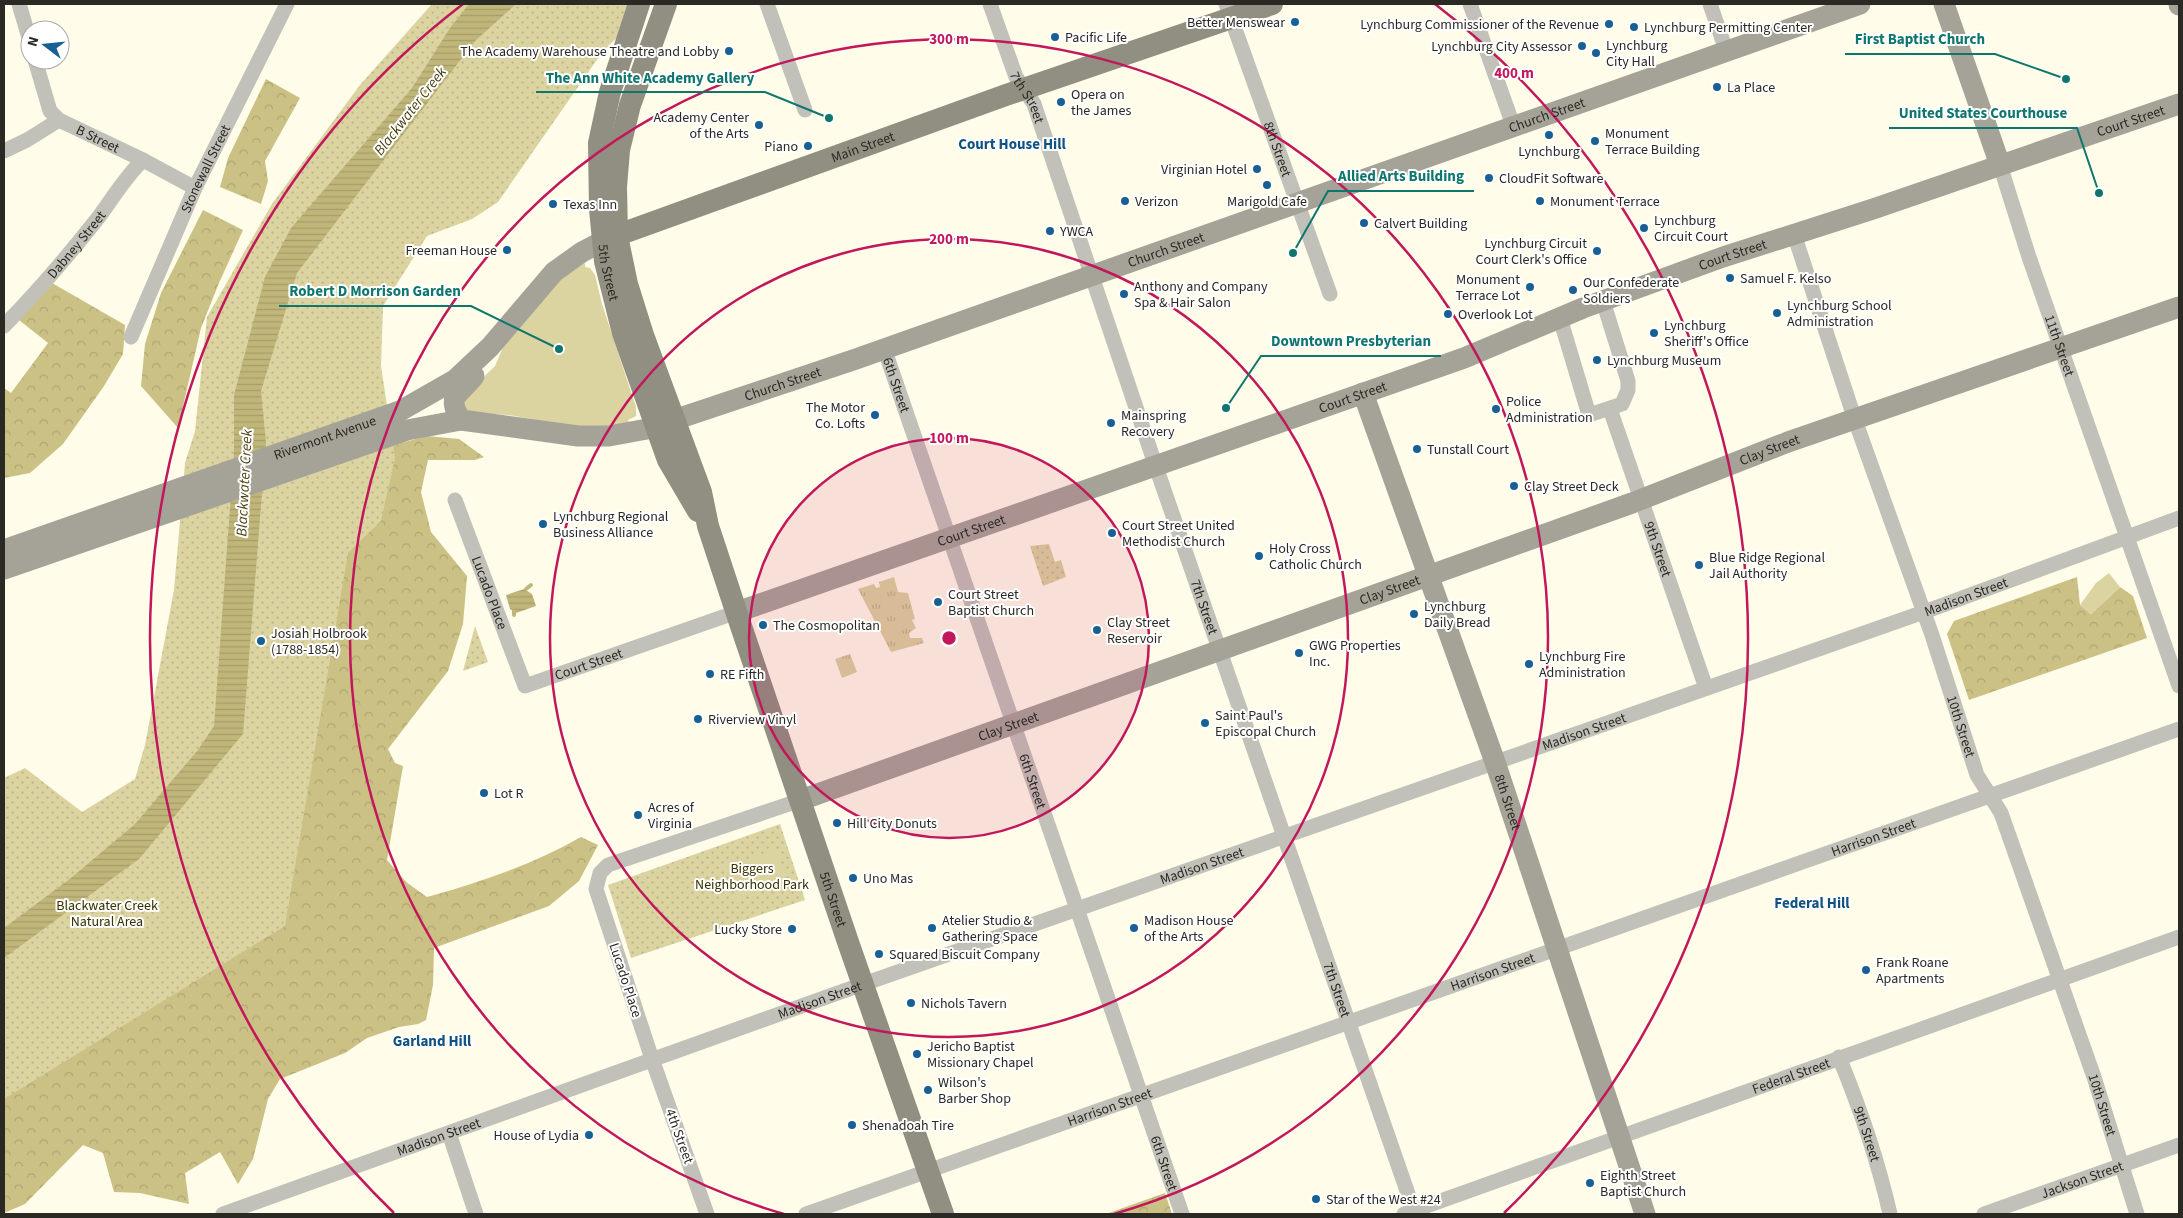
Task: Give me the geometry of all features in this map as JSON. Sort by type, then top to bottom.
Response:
[{"type":"main road","name":"5th Street","points":[[610,238],[600,209],[599,143],[610,92],[639,4]]},
{"type":"main road","name":"5th Street","points":[[666,4],[630,105],[620,143],[607,271],[616,307],[665,422],[668,460],[708,526],[943,1214]]},
{"type":"main road","name":"Main Street","points":[[610,238],[1024,90],[1229,11],[1272,4]]},
{"type":"street","points":[[19,4],[24,20]]},
{"type":"street","name":"Stonewall Street","points":[[130,337],[195,188],[287,4]]},
{"type":"street","points":[[767,4],[805,110]]},
{"type":"street","name":"7th Street","points":[[990,4],[1016,77],[1034,104],[1155,464],[1349,1023],[1411,1213]]},
{"type":"street","points":[[1470,4],[1512,125]]},
{"type":"street","points":[[1710,4],[1726,50]]},
{"type":"street","name":"Church Street","points":[[461,420],[578,436],[609,436],[665,422],[1092,276],[1512,125],[1860,4]]},
{"type":"street","name":"11th Street","points":[[1944,4],[2179,686]]},
{"type":"street","name":"8th Street","points":[[1229,11],[1275,144],[1299,202],[1330,294]]},
{"type":"street","name":"B Street","points":[[39,70],[50,112],[59,120],[143,160],[195,188]]},
{"type":"street","name":"Court Street","points":[[525,686],[1155,464],[1464,358],[1603,301],[1794,234],[1873,210],[2179,104]]},
{"type":"street","points":[[4,151],[27,140],[59,120]]},
{"type":"street","name":"Dabney Street","points":[[4,326],[38,291],[99,217],[132,170],[143,160]]},
{"type":"street","name":"10th Street","points":[[1794,234],[1855,420],[1924,612],[1980,783],[1999,807],[2123,1165],[2137,1214]]},
{"type":"street","name":"Main Street","points":[[490,347],[554,272],[582,252],[610,238]]},
{"type":"street","points":[[1560,318],[1588,415],[1610,409],[1622,404],[1628,390],[1628,381],[1603,301]]},
{"type":"street","name":"Clay Street","points":[[600,873],[608,864],[801,800],[1013,722],[1642,499],[1788,442],[2179,307]]},
{"type":"street","points":[[461,420],[453,408],[453,402],[457,393],[468,384],[480,367],[490,347]]},
{"type":"street","name":"Rivermont Avenue","points":[[4,569],[404,420],[456,379],[490,347]]},
{"type":"street","name":"6th Street","points":[[884,348],[1182,1214]]},
{"type":"street","name":"8th Street","points":[[1363,393],[1494,762],[1555,950],[1645,1214]]},
{"type":"street","name":"9th Street","points":[[1610,409],[1706,688]]},
{"type":"street","name":"Rivermont Avenue","points":[[4,550],[404,420],[461,420]]},
{"type":"street","name":"Lucado Place","points":[[454,500],[525,686]]},
{"type":"street","name":"Madison Street","points":[[223,1214],[242,1211],[652,1059],[1924,612],[2127,535],[2179,518]]},
{"type":"street","name":"Harrison Street","points":[[806,1214],[2179,729]]},
{"type":"street","name":"Lucado Place","points":[[600,873],[596,889],[652,1059]]},
{"type":"street","name":"Federal Street","points":[[1411,1213],[2059,979],[2179,938]]},
{"type":"street","name":"9th Street","points":[[1839,1058],[1884,1186],[1890,1214]]},
{"type":"street","name":"4th Street","points":[[652,1059],[707,1214]]},
{"type":"street","points":[[449,1133],[476,1214]]},
{"type":"street","name":"Jackson Street","points":[[1984,1214],[2179,1144]]},
{"type":"green space","name":"Blackwater Creek Natural Area","points":[[432,4],[652,4],[603,51],[498,202],[472,219],[427,236],[383,306],[381,366],[395,458],[381,521],[348,553],[285,926],[4,1099],[4,778],[25,768],[82,812],[135,779],[145,745],[174,590],[185,463],[195,431],[207,317],[272,204],[360,85]]},
{"type":"green space","points":[[266,79],[300,98],[265,161],[268,181],[261,204],[220,187],[228,158]]},
{"type":"green space","points":[[203,210],[243,230],[201,328],[178,428],[141,386],[145,344],[161,293]]},
{"type":"green space","points":[[585,263],[585,267],[590,268],[595,275],[602,304],[636,407],[636,416],[628,420],[630,426],[572,426],[466,410],[463,397],[495,366],[504,345],[555,283]]},
{"type":"green space","points":[[52,283],[125,325],[123,354],[104,386],[63,444],[30,473],[4,478],[4,388],[11,393],[48,343],[19,320]]},
{"type":"green space","points":[[427,436],[459,439],[484,457],[475,460],[428,460],[421,492],[431,532],[467,576],[463,624],[448,671],[388,749],[395,763],[403,766],[387,860],[406,882],[427,897],[506,872],[544,856],[581,837],[598,845],[579,881],[549,906],[434,948],[433,985],[426,1020],[367,1038],[345,1053],[280,1079],[268,1099],[253,1159],[238,1184],[220,1152],[185,1173],[189,1204],[140,1193],[114,1192],[103,1153],[83,1145],[25,1204],[4,1213],[4,958],[139,859],[262,494],[401,443]]},
{"type":"green space","points":[[1049,544],[1055,562],[1061,560],[1066,577],[1043,586],[1030,546]]},
{"type":"green space","points":[[2109,573],[2120,587],[2091,614],[2080,605],[2096,583]]},
{"type":"green space","points":[[894,577],[898,592],[908,593],[915,619],[912,620],[916,628],[909,633],[910,638],[922,638],[924,643],[891,652],[858,589],[874,584],[876,588],[880,587],[879,582]]},
{"type":"green space","points":[[2077,577],[2080,605],[2091,614],[2120,587],[2133,596],[2147,638],[1969,700],[1947,634],[1954,621]]},
{"type":"green space","points":[[475,626],[488,662],[463,671]]},
{"type":"green space","points":[[850,654],[857,672],[842,678],[835,659]]},
{"type":"green space","name":"Biggers Neighborhood Park","points":[[780,824],[805,900],[631,958],[608,885]]},
{"type":"green space","points":[[777,849],[788,881],[737,899],[726,867]]},
{"type":"green space","points":[[1165,1193],[1172,1214],[1106,1214]]},
{"type":"water","name":"Blackwater Creek","points":[[469,4],[516,4],[475,41],[297,273],[261,391],[266,442],[243,734],[139,859],[4,958],[4,928],[71,878],[135,824],[198,750],[214,726],[234,453],[234,395],[265,277],[291,228],[412,88],[450,28]]},
{"type":"water","points":[[524,589],[532,594],[536,606],[516,613],[510,609],[506,595]]},
{"type":"waterway","points":[[526,589],[531,585]]},
{"type":"place","name":"Better Menswear","points":[[1295,22]]},
{"type":"place","name":"Lynchburg Commissioner of the Revenue","points":[[1609,24]]},
{"type":"place","name":"Lynchburg Permitting Center","points":[[1634,27]]},
{"type":"place","name":"Pacific Life","points":[[1055,37]]},
{"type":"place","name":"Lynchburg City Assessor","points":[[1582,46]]},
{"type":"place","name":"The Academy Warehouse Theatre and Lobby","points":[[729,51]]},
{"type":"place","name":"Lynchburg City Hall","points":[[1596,53]]},
{"type":"place","name":"First Baptist Church","points":[[2066,79]]},
{"type":"place","name":"La Place","points":[[1717,87]]},
{"type":"place","name":"Opera on the James","points":[[1061,102]]},
{"type":"place","name":"The Ann White Academy Gallery","points":[[829,118]]},
{"type":"place","name":"Academy Center of the Arts","points":[[759,125]]},
{"type":"place","name":"Lynchburg","points":[[1549,135]]},
{"type":"place","name":"Monument Terrace Building","points":[[1595,141]]},
{"type":"place","name":"Piano","points":[[808,146]]},
{"type":"place","name":"Virginian Hotel","points":[[1257,169]]},
{"type":"place","name":"CloudFit Software","points":[[1489,178]]},
{"type":"place","name":"Marigold Cafe","points":[[1267,185]]},
{"type":"place","name":"United States Courthouse","points":[[2099,193]]},
{"type":"place","name":"Verizon","points":[[1125,201]]},
{"type":"place","name":"Monument Terrace","points":[[1540,201]]},
{"type":"place","name":"Texas Inn","points":[[553,204]]},
{"type":"place","name":"Calvert Building","points":[[1364,223]]},
{"type":"place","name":"Lynchburg Circuit Court","points":[[1644,228]]},
{"type":"place","name":"YWCA","points":[[1050,231]]},
{"type":"place","name":"Freeman House","points":[[507,250]]},
{"type":"place","name":"Lynchburg Circuit Court Clerk's Office","points":[[1597,251]]},
{"type":"place","name":"Allied Arts Building","points":[[1293,253]]},
{"type":"place","name":"Samuel F. Kelso","points":[[1730,278]]},
{"type":"place","name":"Monument Terrace Lot","points":[[1530,287]]},
{"type":"place","name":"Our Confederate Soldiers","points":[[1573,290]]},
{"type":"place","name":"Anthony and Company Spa & Hair Salon","points":[[1124,294]]},
{"type":"place","name":"Lynchburg School Administration","points":[[1777,313]]},
{"type":"place","name":"Overlook Lot","points":[[1448,314]]},
{"type":"place","name":"Lynchburg Sheriff's Office","points":[[1654,333]]},
{"type":"place","name":"Robert D Morrison Garden","points":[[559,349]]},
{"type":"place","name":"Lynchburg Museum","points":[[1597,360]]},
{"type":"place","name":"Downtown Presbyterian","points":[[1226,408]]},
{"type":"place","name":"Police Administration","points":[[1496,409]]},
{"type":"place","name":"The Motor Co. Lofts","points":[[875,415]]},
{"type":"place","name":"Mainspring Recovery","points":[[1111,423]]},
{"type":"place","name":"Tunstall Court","points":[[1417,449]]},
{"type":"place","name":"Clay Street Deck","points":[[1514,486]]},
{"type":"place","name":"Lynchburg Regional Business Alliance","points":[[543,524]]},
{"type":"place","name":"Court Street United Methodist Church","points":[[1112,533]]},
{"type":"place","name":"Holy Cross Catholic Church","points":[[1259,556]]},
{"type":"place","name":"Blue Ridge Regional Jail Authority","points":[[1699,565]]},
{"type":"place","name":"Court Street Baptist Church","points":[[938,602]]},
{"type":"place","name":"Lynchburg Daily Bread","points":[[1414,614]]},
{"type":"place","name":"The Cosmopolitan","points":[[763,625]]},
{"type":"place","name":"Clay Street Reservoir","points":[[1097,630]]},
{"type":"place","name":"Josiah Holbrook (1788-1854)","points":[[261,641]]},
{"type":"place","name":"GWG Properties Inc.","points":[[1299,653]]},
{"type":"place","name":"Lynchburg Fire Administration","points":[[1529,664]]},
{"type":"place","name":"RE Fifth","points":[[710,674]]},
{"type":"place","name":"Riverview Vinyl","points":[[698,719]]},
{"type":"place","name":"Saint Paul's Episcopal Church","points":[[1205,723]]},
{"type":"place","name":"Lot R","points":[[484,793]]},
{"type":"place","name":"Acres of Virginia","points":[[638,815]]},
{"type":"place","name":"Hill City Donuts","points":[[837,823]]},
{"type":"place","name":"Uno Mas","points":[[853,878]]},
{"type":"place","name":"Atelier Studio & Gathering Space","points":[[932,928]]},
{"type":"place","name":"Madison House of the Arts","points":[[1134,928]]},
{"type":"place","name":"Lucky Store","points":[[792,929]]},
{"type":"place","name":"Squared Biscuit Company","points":[[879,954]]},
{"type":"place","name":"Frank Roane Apartments","points":[[1866,970]]},
{"type":"place","name":"Nichols Tavern","points":[[911,1003]]},
{"type":"place","name":"Jericho Baptist Missionary Chapel","points":[[917,1054]]},
{"type":"place","name":"Wilson's Barber Shop","points":[[928,1090]]},
{"type":"place","name":"Shenadoah Tire","points":[[852,1125]]},
{"type":"place","name":"House of Lydia","points":[[589,1135]]},
{"type":"place","name":"Eighth Street Baptist Church","points":[[1590,1183]]},
{"type":"place","name":"Star of the West #24","points":[[1316,1199]]},
{"type":"district","name":"Court House Hill","points":[[1012,144]]},
{"type":"district","name":"Federal Hill","points":[[1812,903]]},
{"type":"district","name":"Garland Hill","points":[[432,1041]]}]
